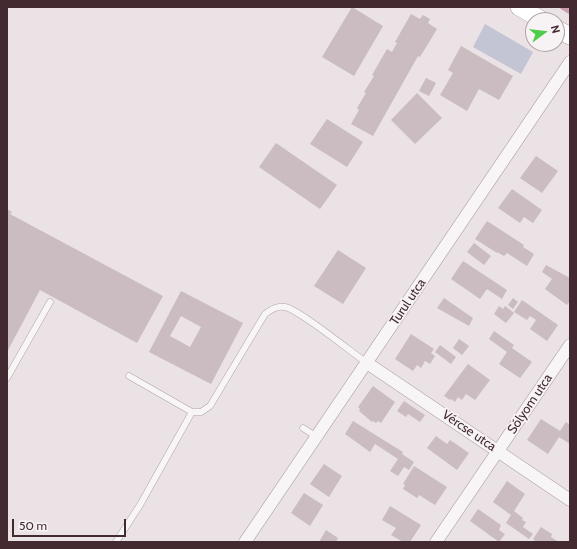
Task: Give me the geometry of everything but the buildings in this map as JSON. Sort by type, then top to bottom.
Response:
[{"type":"main road","points":[[518,7],[527,12]]},
{"type":"street","name":"Turul utca","points":[[246,542],[570,62]]},
{"type":"street","name":"Sólyom utca","points":[[436,542],[570,345]]},
{"type":"street","name":"Vércse utca","points":[[367,363],[570,500]]},
{"type":"lane","points":[[7,378],[50,302]]},
{"type":"lane","points":[[129,376],[192,412],[201,412],[210,406],[265,314],[275,307],[286,308],[299,314],[367,363]]},
{"type":"lane","points":[[116,542],[140,505],[192,412]]},
{"type":"lane","points":[[303,428],[317,437]]},
{"type":"shaded area","points":[[485,24],[525,47],[525,52],[533,52],[521,74],[473,47]]},
{"type":"waterway","points":[[562,7],[570,12]]}]
